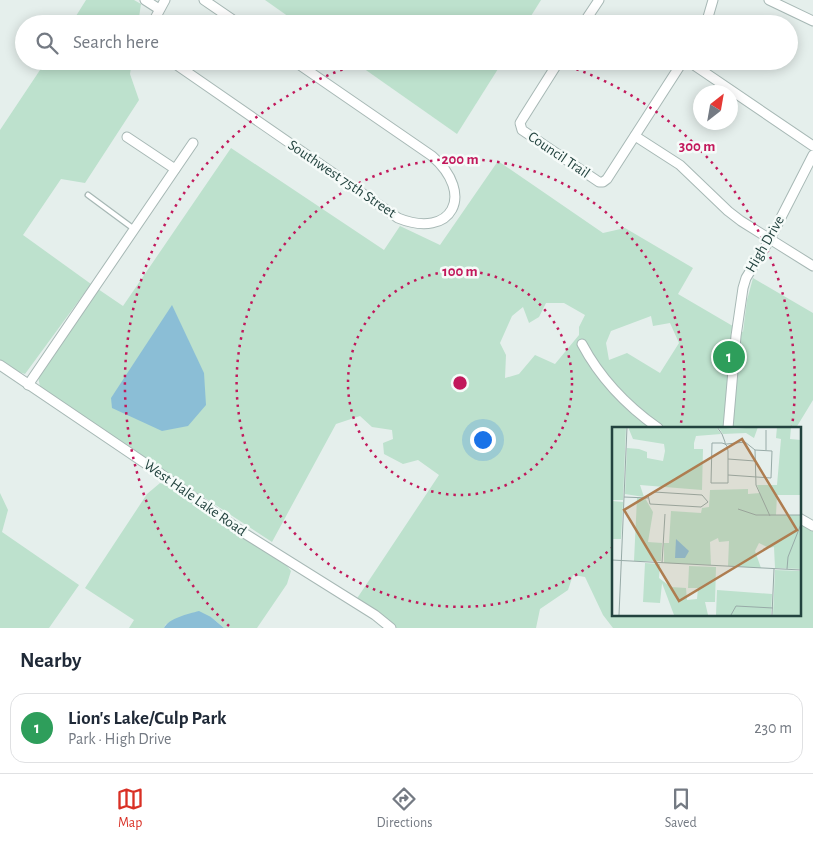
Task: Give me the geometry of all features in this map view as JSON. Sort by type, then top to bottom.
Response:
[{"type":"street","points":[[145,0],[159,9]]},
{"type":"street","points":[[156,15],[165,0]]},
{"type":"street","points":[[204,0],[226,15]]},
{"type":"street","points":[[589,15],[599,0]]},
{"type":"street","points":[[709,15],[713,0]]},
{"type":"street","points":[[769,0],[813,21]]},
{"type":"street","name":"Southwest 75th Street","points":[[184,70],[398,218],[425,223],[436,222],[447,216],[453,208],[456,198],[450,175],[444,166],[307,70]]},
{"type":"street","name":"Council Trail","points":[[553,70],[520,123],[522,130],[596,180],[603,182],[607,179],[635,136]]},
{"type":"street","points":[[677,70],[635,136],[680,165],[728,211],[813,266]]},
{"type":"street","points":[[701,70],[813,146]]},
{"type":"street","points":[[127,137],[175,169]]},
{"type":"street","points":[[28,385],[193,143]]},
{"type":"street","name":"High Drive","points":[[728,427],[736,336],[746,278],[770,239],[813,155]]},
{"type":"street","points":[[582,344],[600,374],[635,411],[657,427]]},
{"type":"street","name":"West Hale Lake Road","points":[[0,365],[244,533],[374,615],[391,628]]},
{"type":"street","points":[[800,519],[813,526]]},
{"type":"lane","points":[[88,195],[134,229]]},
{"type":"green space","points":[[86,0],[134,0],[141,4],[139,15],[77,15]]},
{"type":"green space","points":[[265,0],[541,0],[532,15],[286,15]]},
{"type":"green space","points":[[40,70],[131,70],[130,74],[139,100],[85,183],[61,179],[23,235],[91,284],[25,374],[0,360],[0,130]]},
{"type":"green space","points":[[366,70],[497,70],[457,134]]},
{"type":"green space","points":[[231,148],[384,250],[400,226],[440,245],[498,161],[603,233],[625,228],[693,268],[678,294],[743,332],[747,300],[753,278],[813,313],[813,400],[797,427],[612,427],[612,616],[800,616],[800,519],[813,526],[813,628],[613,628],[603,615],[585,577],[573,575],[568,590],[540,609],[536,628],[397,628],[356,600],[439,475],[418,460],[403,464],[384,454],[383,443],[393,439],[392,430],[372,427],[360,416],[336,424],[272,542],[57,401],[40,387],[38,376],[98,289],[123,306]],"holes":[[[546,303],[564,303],[585,315],[579,327],[579,335],[555,364],[535,355],[519,374],[505,378],[506,355],[500,343],[512,316],[523,307],[529,323],[539,317]],[[651,316],[653,326],[670,323],[679,343],[660,373],[627,353],[609,360],[606,343],[611,331]]]},
{"type":"green space","points":[[160,483],[166,485],[287,566],[291,571],[287,584],[257,628],[224,628],[211,617],[166,624],[164,628],[129,628],[134,620],[85,588],[147,494]]},
{"type":"green space","points":[[0,493],[8,510],[2,532],[79,585],[49,628],[0,628]]},
{"type":"water","points":[[172,305],[204,373],[206,405],[188,426],[162,431],[112,408],[111,398]]},
{"type":"water","points":[[199,611],[211,617],[224,628],[164,628],[174,619]]},
{"type":"place","name":"Lion's Lake/Culp Park","points":[[729,357]]}]
